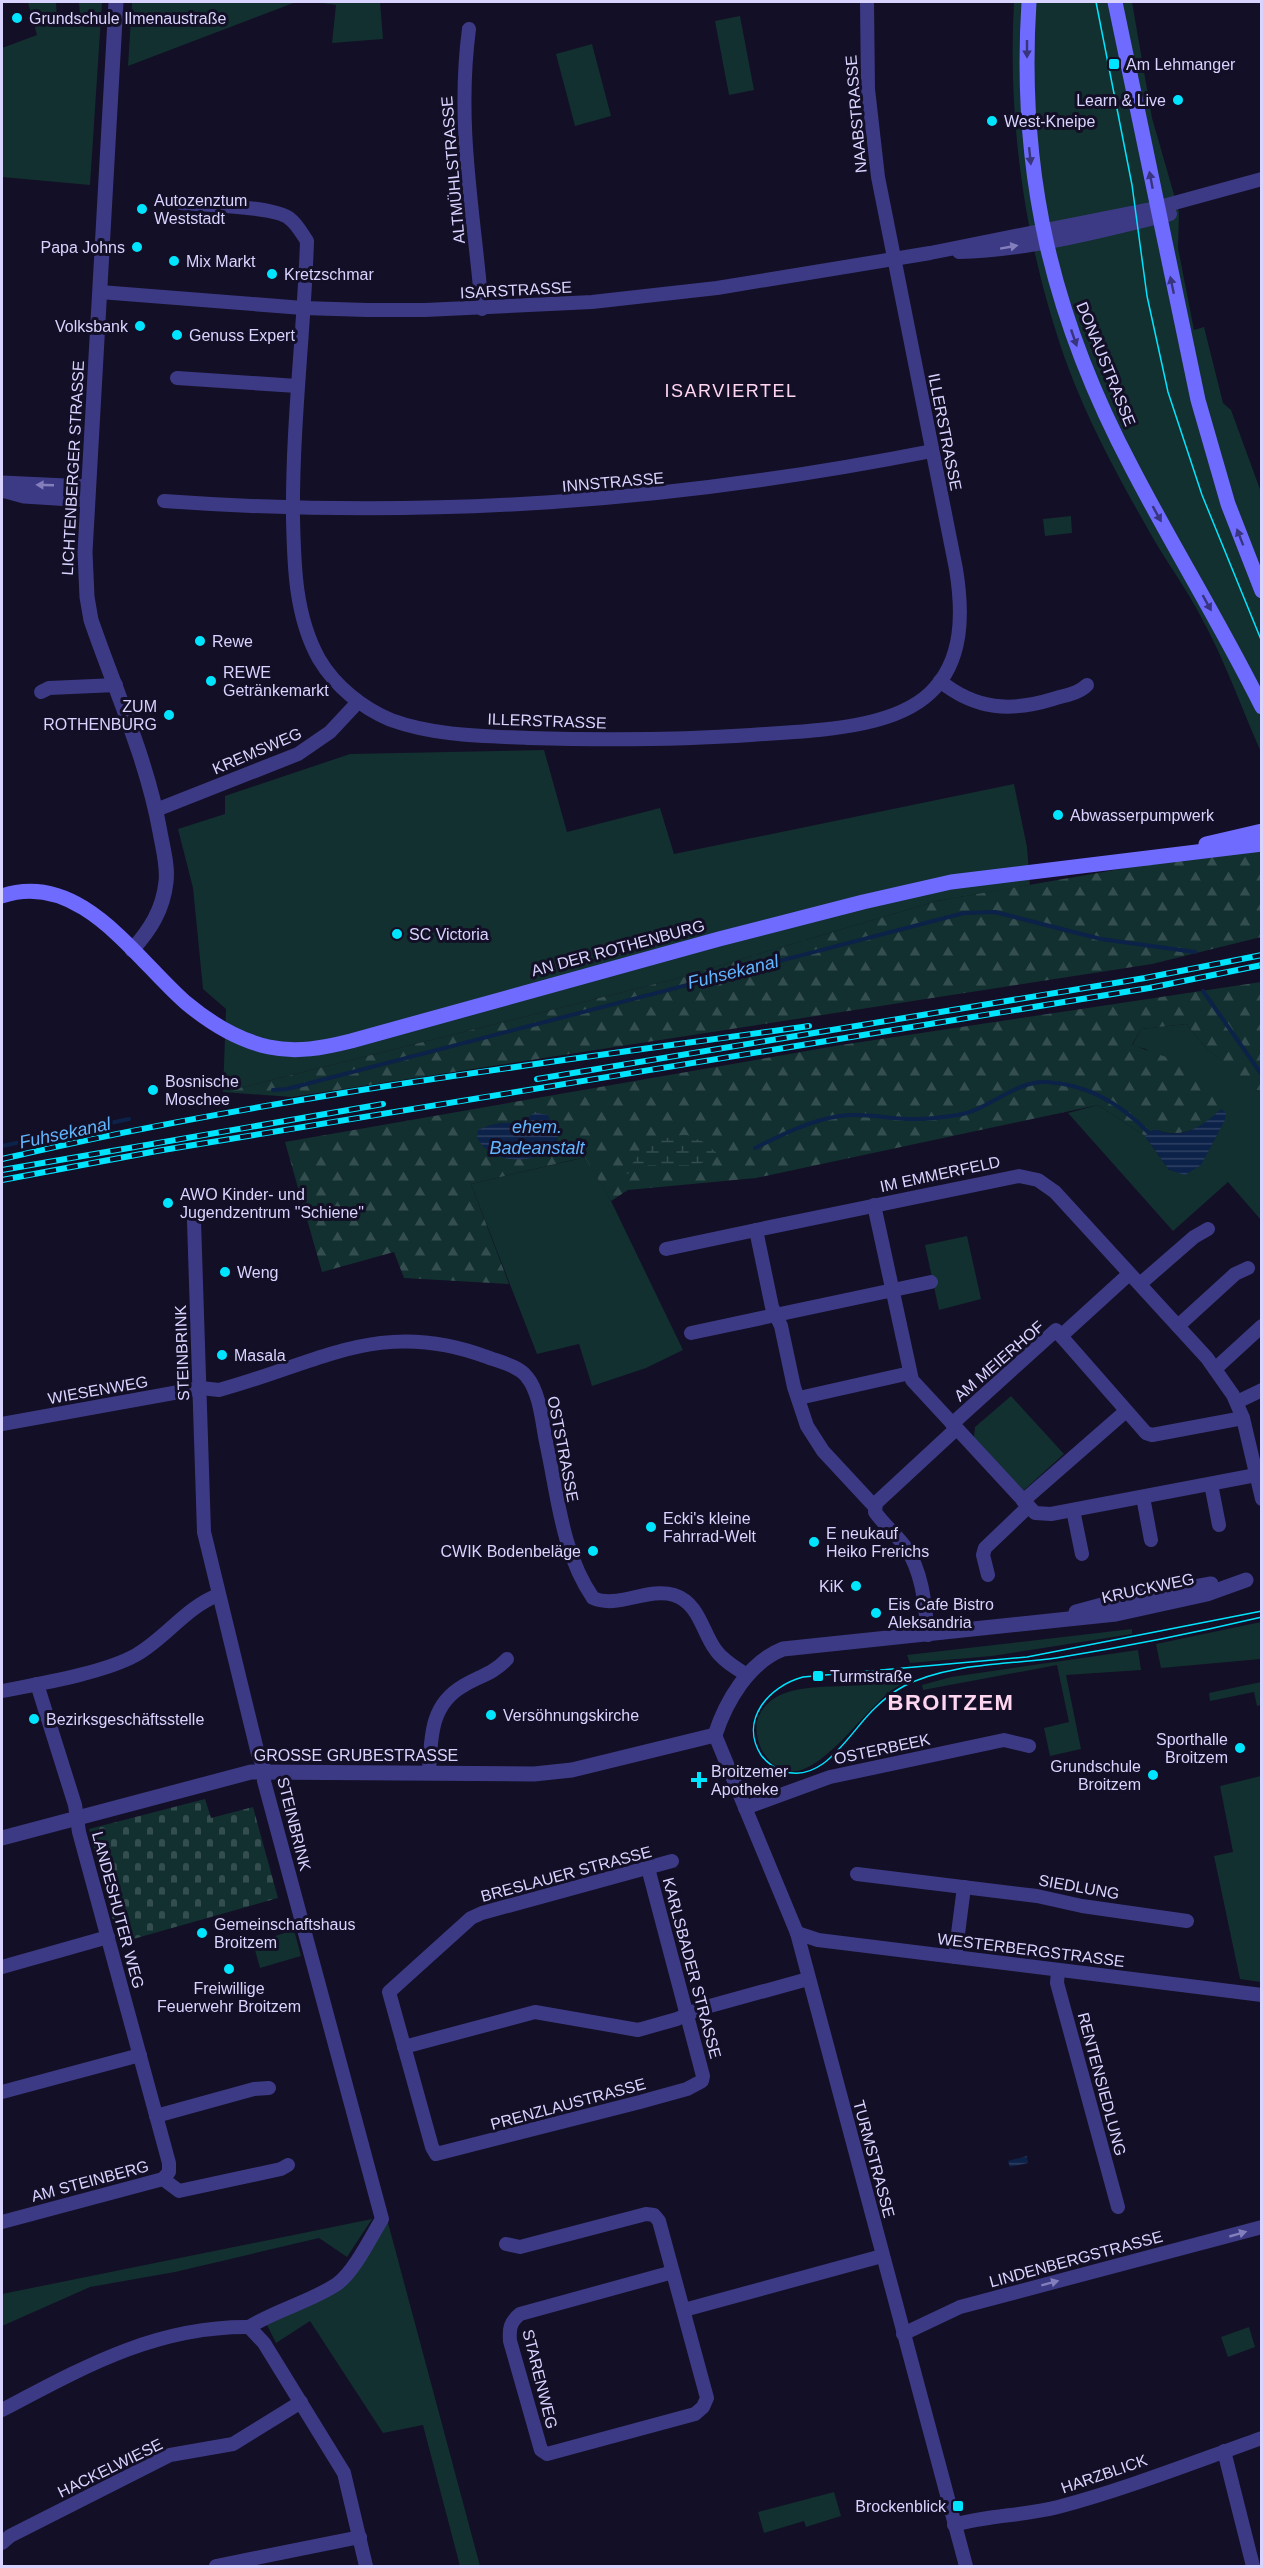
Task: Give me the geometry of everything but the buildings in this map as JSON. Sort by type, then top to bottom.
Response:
[{"type":"main road","name":"DONAUSTRASSE","points":[[1029,2],[1028,136],[1044,235],[1067,316],[1103,411],[1132,469],[1262,707]]},
{"type":"main road","points":[[1115,2],[1157,212],[1206,434],[1228,504],[1262,591]]},
{"type":"main road","name":"AN DER ROTHENBURG","points":[[1147,858],[1262,831]]},
{"type":"main road","name":"AN DER ROTHENBURG","points":[[2,896],[15,892],[38,890],[60,896],[93,915],[186,1002],[222,1029],[271,1048],[307,1050],[351,1041],[863,902],[951,882],[1262,844]]},
{"type":"street","name":"LICHTENBERGER STRASSE","points":[[116,2],[85,552],[88,608],[116,685],[156,810],[165,856],[164,894],[151,927],[132,950]]},
{"type":"street","name":"NAABSTRASSE","points":[[867,2],[872,136],[894,258]]},
{"type":"street","name":"ALTMÜHLSTRASSE","points":[[469,29],[463,76],[463,122],[482,309]]},
{"type":"street","points":[[1157,212],[1228,196],[1262,180]]},
{"type":"street","name":"ILLERSTRASSE","points":[[180,203],[262,210],[285,215],[291,219],[306,241],[297,386],[293,508],[296,572],[307,632],[330,675],[358,702],[392,720],[444,732],[582,740],[710,737],[865,723],[902,712],[917,704],[940,681],[957,646],[960,601],[894,258]]},
{"type":"street","name":"ISARSTRASSE","points":[[100,292],[303,308],[482,309],[641,297],[728,286],[1044,235],[1157,212]]},
{"type":"street","points":[[177,378],[297,386]]},
{"type":"street","name":"INNSTRASSE","points":[[293,508],[485,507],[615,499],[734,484],[932,451]]},
{"type":"street","points":[[2,483],[87,494]]},
{"type":"street","points":[[2,490],[24,496],[87,494]]},
{"type":"street","points":[[164,501],[293,508]]},
{"type":"street","points":[[940,681],[974,702],[1008,708],[1042,702],[1081,691],[1087,685]]},
{"type":"street","points":[[40,692],[49,688],[116,685]]},
{"type":"street","name":"KREMSWEG","points":[[156,810],[298,754],[330,732],[358,702]]},
{"type":"street","name":"IM EMMERFELD","points":[[666,1249],[1006,1177],[1028,1176],[1055,1192],[1215,1369],[1237,1402],[1255,1439],[1256,1475],[1261,1498]]},
{"type":"street","points":[[874,1205],[912,1380],[1035,1513],[1051,1514],[1256,1475]]},
{"type":"street","name":"STEINBRINK","points":[[194,1221],[201,1388],[202,1512],[218,1595],[258,1754],[265,1770],[264,1781],[382,2219],[345,2277],[336,2285],[267,2315],[249,2327]]},
{"type":"street","points":[[1140,1284],[1194,1237],[1208,1229]]},
{"type":"street","points":[[756,1230],[772,1307],[777,1316],[807,1426],[815,1442],[875,1507],[875,1512],[897,1536],[914,1562],[925,1603],[928,1635]]},
{"type":"street","points":[[1178,1326],[1235,1274],[1248,1268]]},
{"type":"street","name":"AM MEIERHOF","points":[[875,1507],[879,1499],[956,1429],[952,1424],[1056,1330],[1061,1335],[1129,1274]]},
{"type":"street","points":[[691,1333],[931,1282]]},
{"type":"street","points":[[1215,1369],[1262,1326]]},
{"type":"street","points":[[1061,1335],[1126,1411],[1146,1433],[1152,1436],[1243,1418]]},
{"type":"street","name":"OSTSTRASSE","points":[[201,1388],[219,1390],[345,1349],[388,1341],[444,1344],[477,1353],[522,1371],[534,1389],[564,1535],[592,1598],[603,1601],[666,1593],[679,1597],[699,1617],[718,1653],[747,1675]]},
{"type":"street","points":[[799,1398],[910,1373]]},
{"type":"street","name":"WIESENWEG","points":[[2,1424],[201,1388]]},
{"type":"street","points":[[1237,1402],[1262,1389]]},
{"type":"street","points":[[988,1575],[983,1555],[985,1548],[1026,1504],[1126,1411]]},
{"type":"street","points":[[1210,1484],[1219,1525]]},
{"type":"street","points":[[1143,1497],[1151,1540]]},
{"type":"street","points":[[1073,1510],[1082,1554]]},
{"type":"street","name":"KRUCKWEG","points":[[715,1734],[747,1675],[769,1655],[791,1647],[928,1635],[1055,1620],[1079,1620],[1207,1594],[1246,1580],[1262,1578]]},
{"type":"street","points":[[2,1691],[37,1684],[134,1656],[199,1605],[218,1595]]},
{"type":"street","points":[[429,1772],[431,1741],[439,1708],[450,1695],[465,1685],[496,1671],[507,1659]]},
{"type":"street","name":"LANDESHUTER WEG","points":[[37,1684],[75,1805],[76,1818],[169,2163],[169,2172],[163,2179]]},
{"type":"street","name":"GROSSE GRUBESTRASSE","points":[[2,1838],[223,1778],[265,1770],[552,1772],[715,1734]]},
{"type":"street","name":"TURMSTRASSE","points":[[715,1734],[797,1933],[966,2566]]},
{"type":"street","name":"OSTERBEEK","points":[[745,1808],[830,1777],[1004,1740],[1029,1746]]},
{"type":"street","name":"BRESLAUER STRASSE","points":[[404,2047],[389,1992],[476,1915],[672,1862]]},
{"type":"street","name":"KARLSBADER STRASSE","points":[[648,1868],[703,2076]]},
{"type":"street","name":"SIEDLUNG","points":[[857,1874],[1037,1896],[1082,1906],[1187,1921]]},
{"type":"street","points":[[955,1957],[964,1887]]},
{"type":"street","name":"WESTERBERGSTRASSE","points":[[797,1933],[818,1940],[1262,1995]]},
{"type":"street","points":[[2,1967],[108,1937]]},
{"type":"street","name":"RENTENSIEDLUNG","points":[[1058,1970],[1057,1983],[1118,2207]]},
{"type":"street","points":[[404,2047],[535,2012],[638,2030],[808,1980]]},
{"type":"street","name":"PRENZLAUSTRASSE","points":[[404,2047],[436,2154],[687,2089],[702,2081],[703,2076]]},
{"type":"street","points":[[2,2092],[140,2055]]},
{"type":"street","points":[[156,2116],[254,2089],[269,2088]]},
{"type":"street","name":"AM STEINBERG","points":[[2,2222],[163,2179],[179,2191],[281,2169],[288,2165]]},
{"type":"street","name":"STARENWEG","points":[[506,2244],[520,2247],[646,2214],[654,2215],[659,2221],[684,2310],[707,2398],[701,2409],[547,2454],[540,2450],[510,2341],[509,2328],[513,2320],[519,2314],[673,2272]]},
{"type":"street","name":"LINDENBERGSTRASSE","points":[[903,2334],[960,2307],[1262,2227]]},
{"type":"street","points":[[684,2310],[882,2256]]},
{"type":"street","points":[[2,2410],[135,2345],[212,2329],[249,2327],[264,2343],[344,2473],[366,2566]]},
{"type":"street","name":"HACKELWIESE","points":[[2,2543],[10,2536],[170,2456],[233,2444],[301,2402]]},
{"type":"street","name":"HARZBLICK","points":[[954,2526],[977,2518],[1026,2514],[1061,2506],[1262,2439]]},
{"type":"street","points":[[1224,2451],[1253,2566]]},
{"type":"street","points":[[216,2566],[360,2537]]},
{"type":"green space","points":[[28,2],[56,2],[57,21],[72,21],[80,16],[79,2],[102,2],[90,185],[2,177],[2,48],[37,35]]},
{"type":"green space","points":[[132,2],[296,2],[128,66]]},
{"type":"green space","points":[[315,2],[380,2],[383,39],[332,43],[336,5]]},
{"type":"green space","points":[[1014,2],[1132,2],[1152,118],[1179,212],[1178,248],[1194,330],[1204,327],[1223,403],[1231,410],[1261,492],[1261,752],[1209,631],[1141,518],[1096,433],[1068,367],[1053,323],[1031,233],[1017,141],[1014,95]]},
{"type":"green space","points":[[740,16],[754,90],[729,95],[715,21]]},
{"type":"green space","points":[[592,44],[611,116],[575,126],[556,54]]},
{"type":"green space","points":[[1071,516],[1072,533],[1045,536],[1043,519]]},
{"type":"green space","name":"SC Victoria","points":[[544,750],[567,832],[660,808],[674,854],[1014,784],[1027,847],[1030,885],[937,901],[675,979],[223,1092],[226,1009],[203,989],[193,888],[178,829],[225,814],[225,796],[350,754]]},
{"type":"green space","points":[[1258,845],[1261,847],[1261,937],[1152,964],[292,1097],[223,1092],[675,979],[937,901]]},
{"type":"green space","points":[[1261,982],[1261,1090],[1257,1090],[1206,1048],[1186,1024],[1141,1029],[1132,1045],[1183,1063],[1224,1099],[1226,1113],[1192,1130],[1174,1133],[1155,1129],[1145,1136],[1098,1105],[756,1178],[628,1190],[611,1201],[585,1157],[471,1184],[509,1284],[404,1278],[394,1252],[322,1272],[285,1142],[841,1045]]},
{"type":"green space","points":[[1186,1024],[1206,1048],[1261,1090],[1261,1220],[1228,1182],[1173,1231],[1068,1113],[1098,1105],[1145,1136],[1169,1170],[1225,1120],[1146,1049],[1132,1046],[1141,1029]]},
{"type":"green space","points":[[686,1135],[704,1142],[720,1156],[696,1165],[649,1165],[626,1175],[636,1158],[649,1146],[665,1138]]},
{"type":"green space","points":[[586,1157],[611,1201],[683,1350],[646,1368],[592,1386],[579,1344],[537,1354],[471,1184]]},
{"type":"green space","points":[[967,1236],[981,1299],[939,1310],[925,1245]]},
{"type":"green space","points":[[1011,1396],[1064,1454],[1023,1491],[974,1437],[975,1427]]},
{"type":"green space","points":[[1261,1622],[1261,1659],[1161,1668],[1156,1644]]},
{"type":"green space","points":[[1132,1629],[1132,1634],[992,1656],[910,1663],[907,1655]]},
{"type":"green space","points":[[1138,1650],[1141,1670],[1066,1675],[1081,1749],[1050,1756],[1044,1728],[1069,1722],[1057,1665],[923,1690],[922,1685],[951,1677]]},
{"type":"green space","points":[[902,1677],[901,1685],[886,1695],[834,1748],[815,1763],[797,1771],[779,1768],[761,1749],[758,1741],[757,1721],[764,1707],[776,1698],[806,1688],[857,1686]]},
{"type":"green space","points":[[1261,1682],[1261,1705],[1257,1706],[1254,1692],[1210,1701],[1209,1693]]},
{"type":"green space","points":[[1261,1776],[1261,1982],[1240,1979],[1214,1856],[1233,1852],[1220,1786]]},
{"type":"green space","points":[[205,1799],[211,1818],[253,1807],[278,1898],[119,1943],[89,1829]]},
{"type":"green space","points":[[294,1930],[301,1956],[260,1968],[253,1943]]},
{"type":"green space","points":[[372,2219],[347,2257],[319,2238],[175,2272],[90,2287],[2,2326],[2,2294]]},
{"type":"green space","points":[[387,2219],[480,2566],[460,2566],[423,2425],[383,2433],[310,2321],[276,2343],[267,2325],[339,2288]]},
{"type":"green space","points":[[1249,2327],[1255,2347],[1228,2357],[1221,2337]]},
{"type":"green space","points":[[834,2492],[841,2516],[806,2527],[804,2521],[764,2533],[758,2512]]},
{"type":"water","points":[[1221,1109],[1226,1113],[1225,1120],[1201,1165],[1185,1175],[1169,1170],[1145,1136],[1155,1129],[1174,1133],[1191,1130]]},
{"type":"water","name":"ehem. Badeanstalt","points":[[532,1114],[548,1115],[558,1137],[555,1150],[524,1159],[503,1158],[493,1154],[477,1138],[478,1130],[494,1124],[521,1124]]},
{"type":"water","points":[[1027,2156],[1028,2163],[1010,2167],[1008,2161]]},
{"type":"waterway","name":"Fuhsekanal","points":[[273,1090],[287,1089],[964,913],[995,912],[1101,939],[1195,952]]},
{"type":"waterway","name":"Fuhsekanal","points":[[1203,991],[1262,1075]]},
{"type":"waterway","points":[[755,1148],[796,1129],[829,1118],[859,1115],[922,1119],[958,1115],[980,1108],[1023,1086],[1046,1082],[1076,1087],[1103,1097],[1127,1113],[1149,1133]]},
{"type":"waterway","name":"Fuhsekanal","points":[[2,1146],[129,1119]]},
{"type":"tram line","points":[[1096,2],[1132,185],[1147,296],[1168,392],[1202,495],[1262,642]]},
{"type":"tram line","points":[[1262,1611],[1027,1657],[803,1677],[779,1688],[761,1706],[756,1717],[755,1742],[763,1758],[777,1768],[798,1773],[811,1770],[824,1763],[835,1753],[885,1699],[921,1678],[978,1666],[1056,1658],[1107,1649],[1262,1617]]},
{"type":"railway","points":[[537,1079],[1145,978],[1262,955]]},
{"type":"railway","points":[[2,1180],[157,1151],[1149,988],[1262,965]]},
{"type":"railway","points":[[2,1159],[202,1117],[303,1100],[505,1068],[809,1026]]},
{"type":"railway","points":[[2,1170],[383,1104]]},
{"type":"place","name":"Grundschule Ilmenaustraße","points":[[17,18]]},
{"type":"place","name":"Am Lehmanger","points":[[1114,64]]},
{"type":"place","name":"Learn & Live","points":[[1178,100]]},
{"type":"place","name":"West-Kneipe","points":[[992,121]]},
{"type":"place","name":"Autozenztum Weststadt","points":[[142,209]]},
{"type":"place","name":"Papa Johns","points":[[137,247]]},
{"type":"place","name":"Mix Markt","points":[[174,261]]},
{"type":"place","name":"Kretzschmar","points":[[272,274]]},
{"type":"place","name":"Volksbank","points":[[140,326]]},
{"type":"place","name":"Genuss Expert","points":[[177,335]]},
{"type":"place","name":"Rewe","points":[[200,641]]},
{"type":"place","name":"REWE Getränkemarkt","points":[[211,681]]},
{"type":"place","name":"ZUM ROTHENBURG","points":[[169,715]]},
{"type":"place","name":"Abwasserpumpwerk","points":[[1058,815]]},
{"type":"place","name":"SC Victoria","points":[[397,934]]},
{"type":"place","name":"Bosnische Moschee","points":[[153,1090]]},
{"type":"place","name":"AWO Kinder- und Jugendzentrum \"Schiene\"","points":[[168,1203]]},
{"type":"place","name":"Weng","points":[[225,1272]]},
{"type":"place","name":"Masala","points":[[222,1355]]},
{"type":"place","name":"Ecki's kleine Fahrrad-Welt","points":[[651,1527]]},
{"type":"place","name":"E neukauf Heiko Frerichs","points":[[814,1542]]},
{"type":"place","name":"CWIK Bodenbeläge","points":[[593,1551]]},
{"type":"place","name":"KiK","points":[[856,1586]]},
{"type":"place","name":"Eis Cafe Bistro Aleksandria","points":[[876,1613]]},
{"type":"place","name":"Turmstraße","points":[[818,1676]]},
{"type":"place","name":"Versöhnungskirche","points":[[491,1715]]},
{"type":"place","name":"Bezirksgeschäftsstelle","points":[[34,1719]]},
{"type":"place","name":"Sporthalle Broitzem","points":[[1240,1748]]},
{"type":"place","name":"Grundschule Broitzem","points":[[1153,1775]]},
{"type":"place","name":"Broitzemer Apotheke","points":[[699,1780]]},
{"type":"place","name":"Gemeinschaftshaus Broitzem","points":[[202,1933]]},
{"type":"place","name":"Freiwillige Feuerwehr Broitzem","points":[[229,1969]]},
{"type":"place","name":"Brockenblick","points":[[958,2506]]},
{"type":"district","name":"ISARVIERTEL","points":[[731,391]]},
{"type":"district","name":"BROITZEM","points":[[951,1702]]}]
